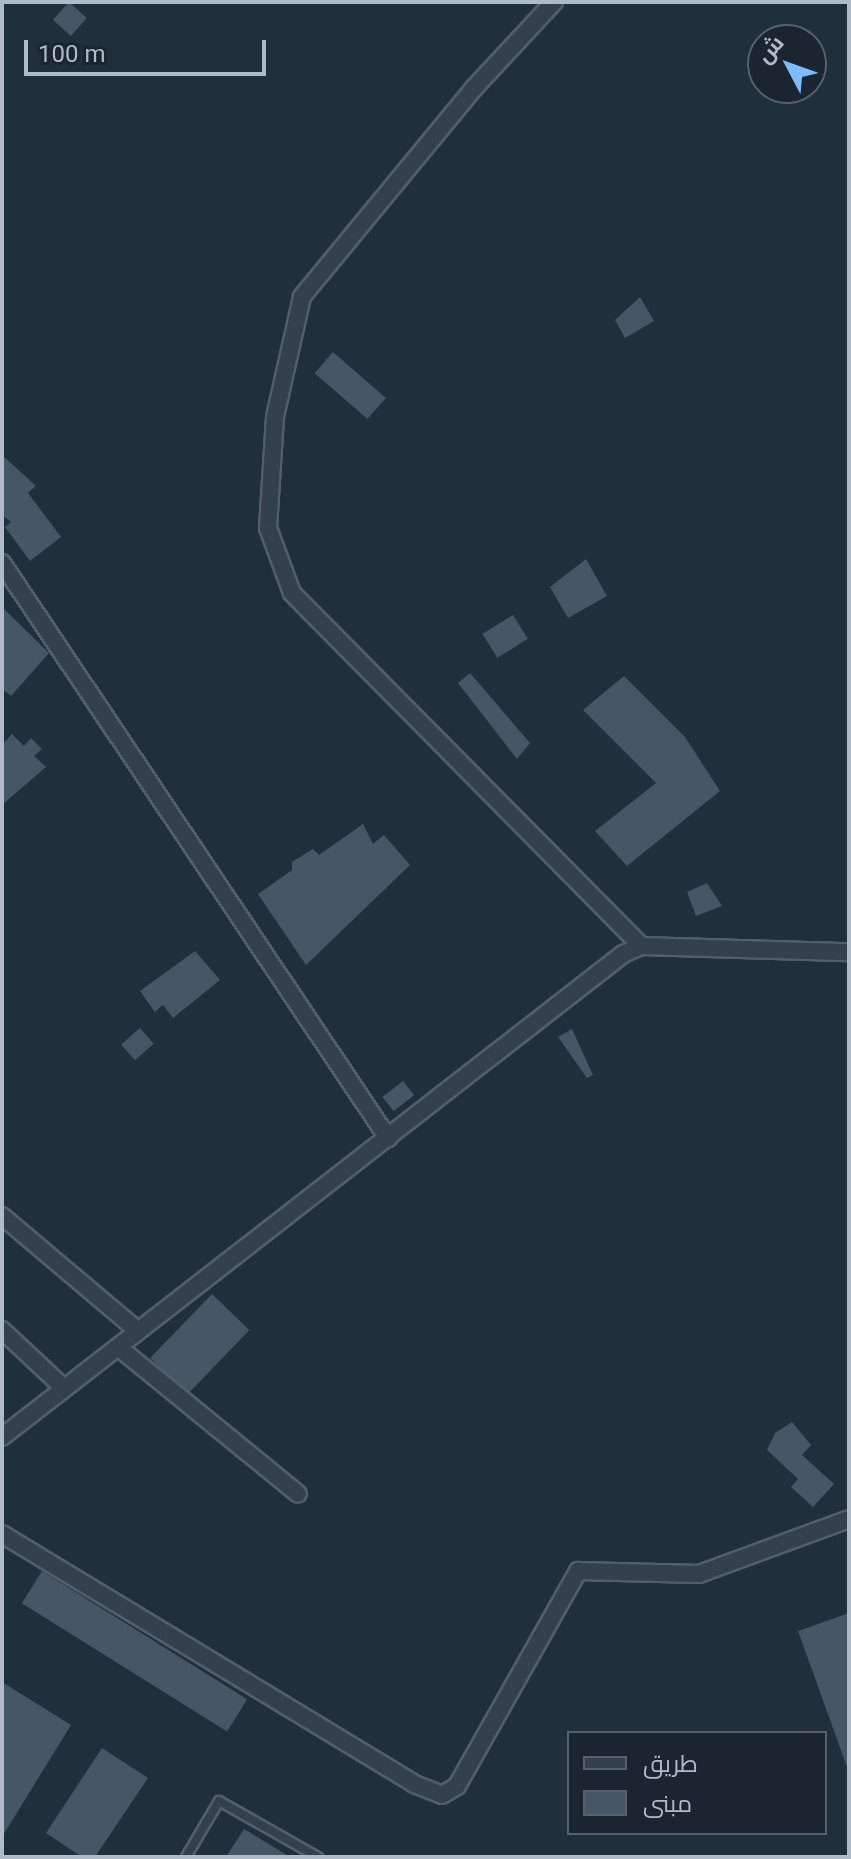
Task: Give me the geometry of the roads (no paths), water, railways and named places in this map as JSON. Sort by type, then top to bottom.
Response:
[{"type":"street","points":[[554,2],[474,88],[302,297],[275,417],[268,528],[292,593],[641,946]]},
{"type":"street","points":[[2,563],[388,1138]]},
{"type":"street","points":[[2,1437],[641,946],[849,952]]},
{"type":"street","points":[[2,1216],[138,1331]]},
{"type":"street","points":[[2,1330],[64,1388]]},
{"type":"street","points":[[118,1347],[298,1494]]},
{"type":"street","points":[[2,1534],[414,1784],[442,1795],[457,1786],[578,1571],[699,1574],[849,1519]]},
{"type":"lane","points":[[186,1857],[219,1801],[318,1857]]}]
